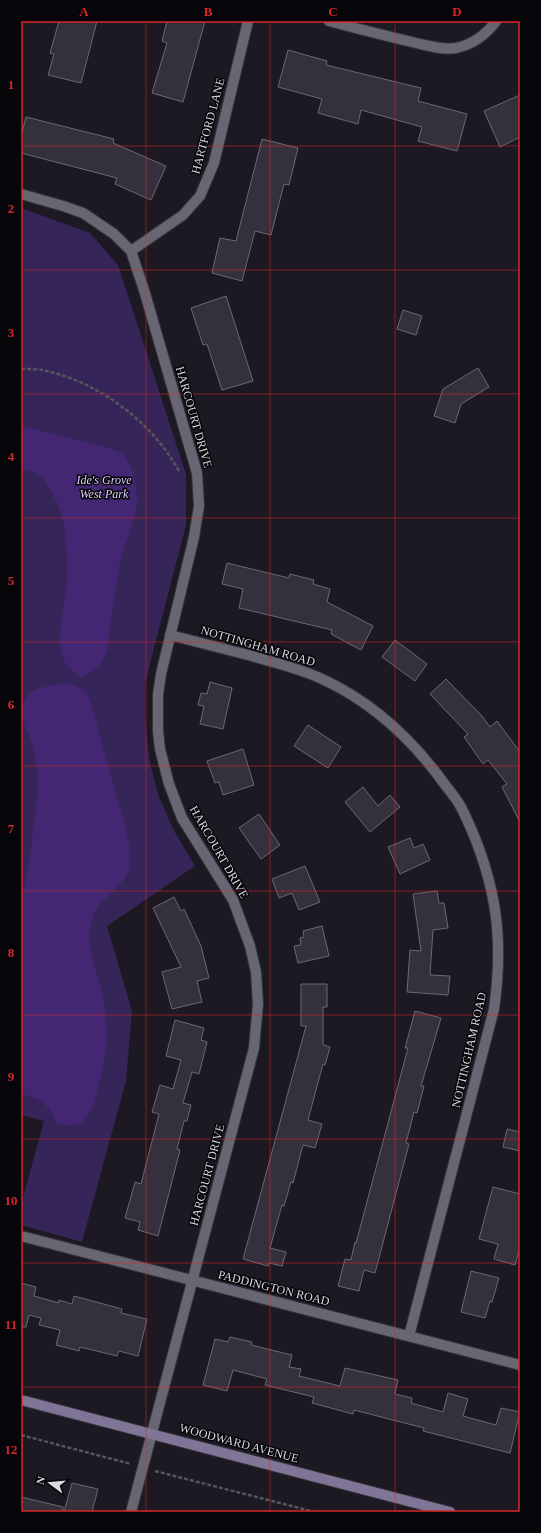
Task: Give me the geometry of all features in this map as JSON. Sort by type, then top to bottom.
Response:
[{"type":"main road","name":"WOODWARD AVENUE","points":[[21,1400],[450,1512]]},
{"type":"street","name":"HARTFORD LANE","points":[[130,251],[183,215],[200,196],[214,163],[248,21]]},
{"type":"street","points":[[330,21],[440,48],[455,48],[470,44],[489,31],[496,21]]},
{"type":"street","points":[[21,194],[83,213],[114,234],[130,251]]},
{"type":"street","name":"HARCOURT DRIVE","points":[[130,251],[144,290],[196,473],[199,506],[194,537],[180,599],[161,674],[158,695],[158,731],[165,771],[182,818],[233,900],[250,946],[256,972],[258,1004],[258,1018],[254,1048],[131,1512]]},
{"type":"street","name":"NOTTINGHAM ROAD","points":[[170,634],[291,667],[327,682],[374,710],[402,733],[427,760],[460,806],[477,844],[489,880],[496,923],[498,947],[495,1001],[487,1040],[409,1336]]},
{"type":"street","name":"PADDINGTON ROAD","points":[[21,1236],[520,1365]]},
{"type":"path","points":[[21,369],[42,370],[68,377],[100,392],[130,413],[152,434],[172,458],[179,471]]},
{"type":"path","points":[[21,1435],[126,1463]]},
{"type":"path","points":[[162,1472],[315,1512]]},
{"type":"green space","name":"Ide's Grove West Park","points":[[21,208],[90,233],[118,265],[186,474],[186,525],[145,683],[145,721],[150,764],[159,797],[174,831],[195,866],[107,926],[132,1011],[126,1081],[82,1242],[21,1225],[21,1205],[44,1121],[21,1115]]},
{"type":"shaded area","points":[[21,426],[110,448],[119,452],[126,458],[130,465],[135,481],[137,499],[136,507],[120,563],[107,651],[97,667],[90,673],[81,677],[71,670],[65,663],[61,652],[60,634],[67,573],[66,536],[63,519],[57,502],[43,479],[33,472],[21,469]]},
{"type":"shaded area","points":[[63,683],[79,687],[90,699],[126,829],[130,860],[127,874],[123,880],[96,909],[90,929],[89,936],[91,951],[101,988],[106,1018],[105,1056],[103,1069],[90,1113],[83,1122],[72,1125],[57,1123],[48,1107],[39,1100],[21,1093],[21,895],[29,860],[37,786],[37,769],[34,748],[23,720],[22,708],[27,697],[35,690],[46,686]]},
{"type":"building","points":[[59,21],[97,21],[81,83],[48,75],[54,54],[50,53]]},
{"type":"building","points":[[167,21],[205,21],[183,102],[152,93],[167,43],[162,41]]},
{"type":"building","points":[[288,50],[327,61],[326,65],[421,88],[418,101],[467,114],[457,151],[418,141],[422,127],[361,110],[358,124],[318,113],[322,99],[278,87]]},
{"type":"building","points":[[520,95],[520,137],[500,147],[484,111]]},
{"type":"building","points":[[26,117],[114,139],[113,143],[166,166],[151,200],[115,184],[117,178],[21,153],[21,136]]},
{"type":"building","points":[[262,139],[298,148],[289,185],[284,184],[271,235],[255,231],[242,281],[212,273],[220,238],[236,241]]},
{"type":"building","points":[[226,296],[253,381],[222,390],[207,344],[203,345],[191,308]]},
{"type":"building","points":[[403,310],[422,316],[416,335],[397,329]]},
{"type":"building","points":[[478,368],[489,387],[461,404],[455,423],[434,416],[443,389]]},
{"type":"building","points":[[227,563],[289,578],[290,574],[314,580],[313,584],[330,589],[327,602],[373,626],[361,650],[331,634],[332,630],[239,608],[243,589],[222,584]]},
{"type":"building","points":[[395,640],[427,664],[415,681],[382,657]]},
{"type":"building","points":[[446,679],[482,716],[490,727],[497,721],[520,752],[520,822],[502,787],[507,784],[488,760],[483,764],[464,737],[468,734],[430,694]]},
{"type":"building","points":[[210,682],[232,688],[223,729],[200,724],[204,706],[198,705],[201,693],[207,694]]},
{"type":"building","points":[[308,725],[341,747],[328,768],[294,746]]},
{"type":"building","points":[[243,749],[254,785],[223,795],[219,782],[215,783],[207,761]]},
{"type":"building","points":[[363,787],[378,806],[390,795],[400,807],[370,832],[345,802]]},
{"type":"building","points":[[259,814],[280,845],[261,859],[239,828]]},
{"type":"building","points":[[410,838],[414,848],[423,844],[430,860],[400,874],[388,847]]},
{"type":"building","points":[[305,866],[320,902],[299,910],[292,893],[279,898],[272,879]]},
{"type":"building","points":[[437,891],[439,903],[444,903],[448,928],[433,930],[430,975],[450,976],[448,995],[407,992],[410,950],[421,951],[413,894]]},
{"type":"building","points":[[174,897],[181,911],[184,909],[201,946],[209,978],[197,981],[202,1002],[172,1009],[162,972],[181,967],[153,908]]},
{"type":"building","points":[[322,926],[329,956],[298,963],[294,946],[301,945],[300,938],[304,937],[303,931]]},
{"type":"building","points":[[301,984],[327,984],[327,1007],[323,1007],[323,1045],[330,1047],[325,1065],[323,1064],[308,1120],[322,1124],[315,1148],[303,1145],[293,1183],[291,1182],[284,1206],[282,1205],[270,1248],[286,1252],[282,1266],[269,1263],[268,1266],[243,1259],[306,1026],[301,1026]]},
{"type":"building","points":[[415,1011],[441,1018],[421,1086],[424,1086],[417,1113],[414,1112],[406,1143],[409,1144],[375,1273],[364,1270],[359,1291],[338,1286],[345,1259],[351,1260],[355,1242],[356,1243],[408,1048],[405,1048]]},
{"type":"building","points":[[175,1020],[204,1028],[201,1040],[207,1042],[199,1074],[192,1072],[183,1103],[191,1105],[187,1121],[184,1121],[177,1149],[180,1150],[158,1236],[138,1230],[140,1222],[125,1218],[135,1182],[141,1184],[159,1114],[152,1112],[160,1085],[173,1089],[181,1060],[166,1056]]},
{"type":"building","points":[[507,1129],[520,1132],[520,1151],[503,1147]]},
{"type":"building","points":[[493,1187],[520,1194],[520,1247],[515,1265],[494,1259],[498,1244],[479,1239]]},
{"type":"building","points":[[471,1271],[499,1278],[492,1302],[490,1301],[485,1318],[461,1312]]},
{"type":"building","points":[[21,1283],[36,1287],[34,1296],[59,1303],[59,1300],[72,1304],[74,1296],[122,1309],[121,1313],[147,1319],[138,1356],[119,1351],[117,1356],[80,1347],[79,1351],[56,1345],[60,1330],[39,1325],[41,1318],[29,1315],[26,1327],[21,1327]]},
{"type":"building","points":[[230,1337],[252,1342],[251,1345],[292,1355],[289,1367],[301,1369],[299,1376],[340,1386],[345,1368],[398,1380],[395,1394],[412,1398],[411,1403],[443,1412],[448,1393],[468,1399],[463,1416],[496,1425],[501,1408],[520,1412],[510,1453],[423,1431],[424,1428],[354,1410],[353,1414],[312,1403],[314,1397],[265,1385],[267,1379],[233,1370],[227,1391],[203,1385],[215,1339],[228,1342]]},
{"type":"building","points":[[72,1483],[98,1489],[92,1512],[64,1512]]},
{"type":"building","points":[[21,1497],[63,1507],[63,1512],[21,1512]]}]
